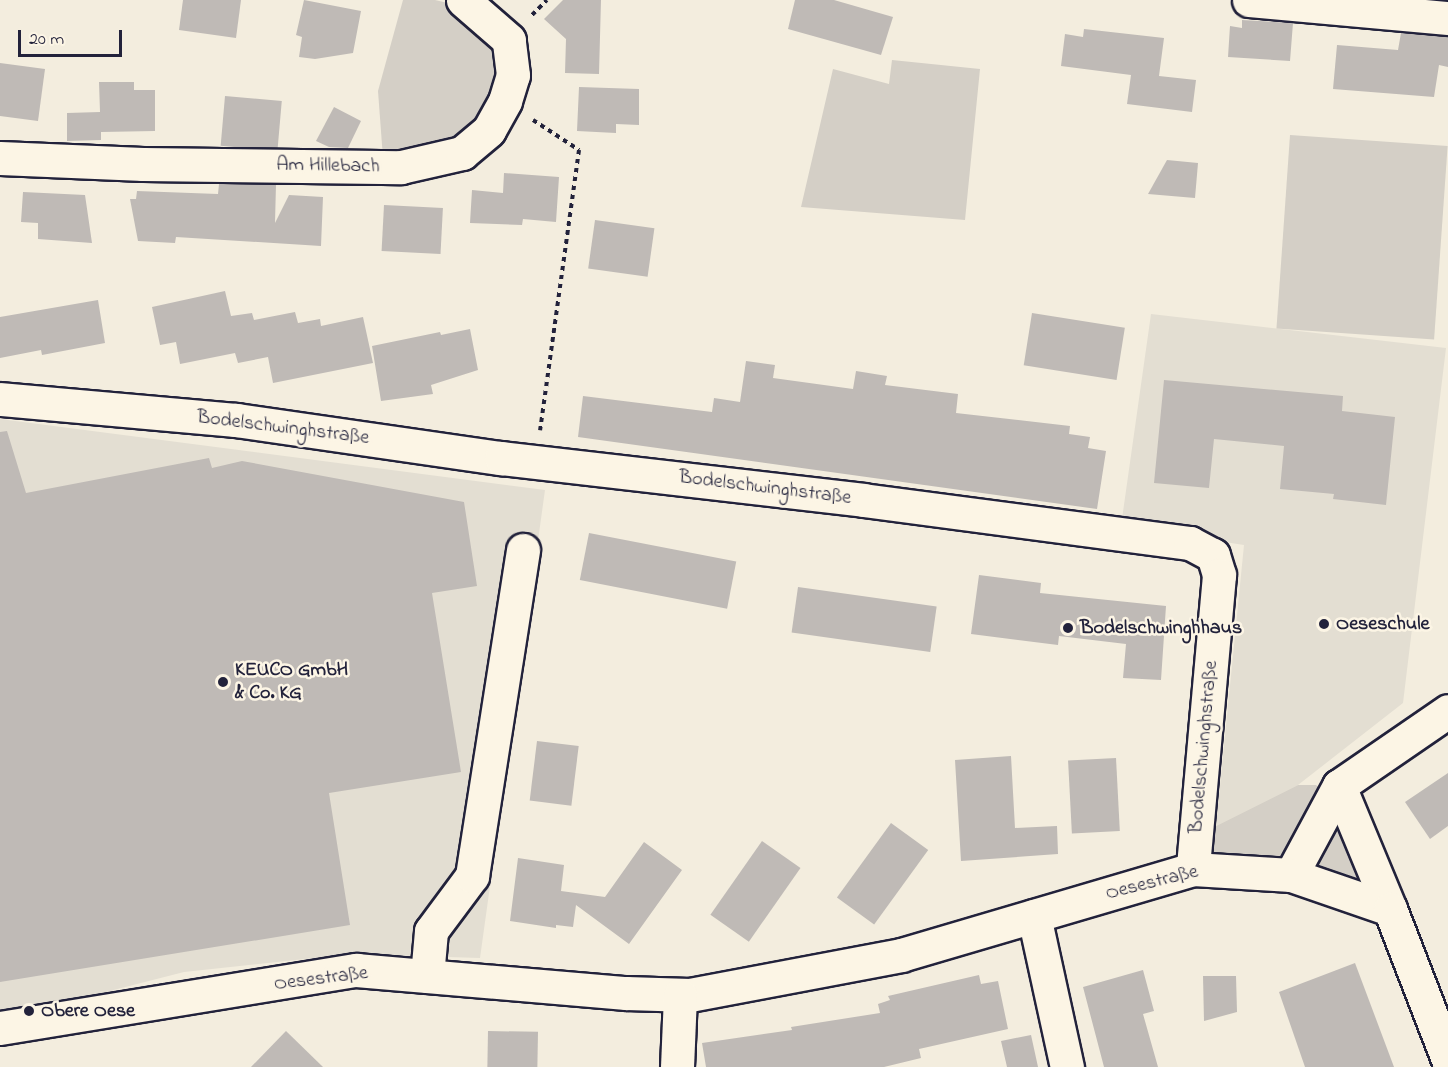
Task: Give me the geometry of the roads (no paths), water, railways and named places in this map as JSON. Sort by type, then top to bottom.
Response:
[{"type":"street","name":"Am Hillebach","points":[[0,158],[143,164],[401,167],[462,153],[489,130],[505,101],[513,75],[509,40],[463,0]]},
{"type":"street","points":[[1249,0],[1448,18]]},
{"type":"street","name":"Bodelschwinghstraße","points":[[0,399],[236,420],[536,462],[864,500],[1190,543],[1213,555],[1219,575],[1193,868]]},
{"type":"street","points":[[427,976],[431,931],[472,876],[523,550]]},
{"type":"street","points":[[1291,874],[1339,786],[1448,711]]},
{"type":"street","points":[[1339,786],[1448,1059]]},
{"type":"street","name":"Oesestraße","points":[[0,1028],[356,970],[680,995],[901,955],[1193,868],[1291,874],[1390,909]]},
{"type":"street","points":[[1034,916],[1067,1067]]},
{"type":"street","points":[[677,1067],[680,995]]},
{"type":"place","name":"Oeseschule","points":[[1324,624]]},
{"type":"place","name":"Bodelschwinghhaus","points":[[1068,628]]},
{"type":"place","name":"KEUCO GmbH & Co. KG","points":[[223,682]]},
{"type":"place","name":"Obere Oese","points":[[29,1011]]}]
